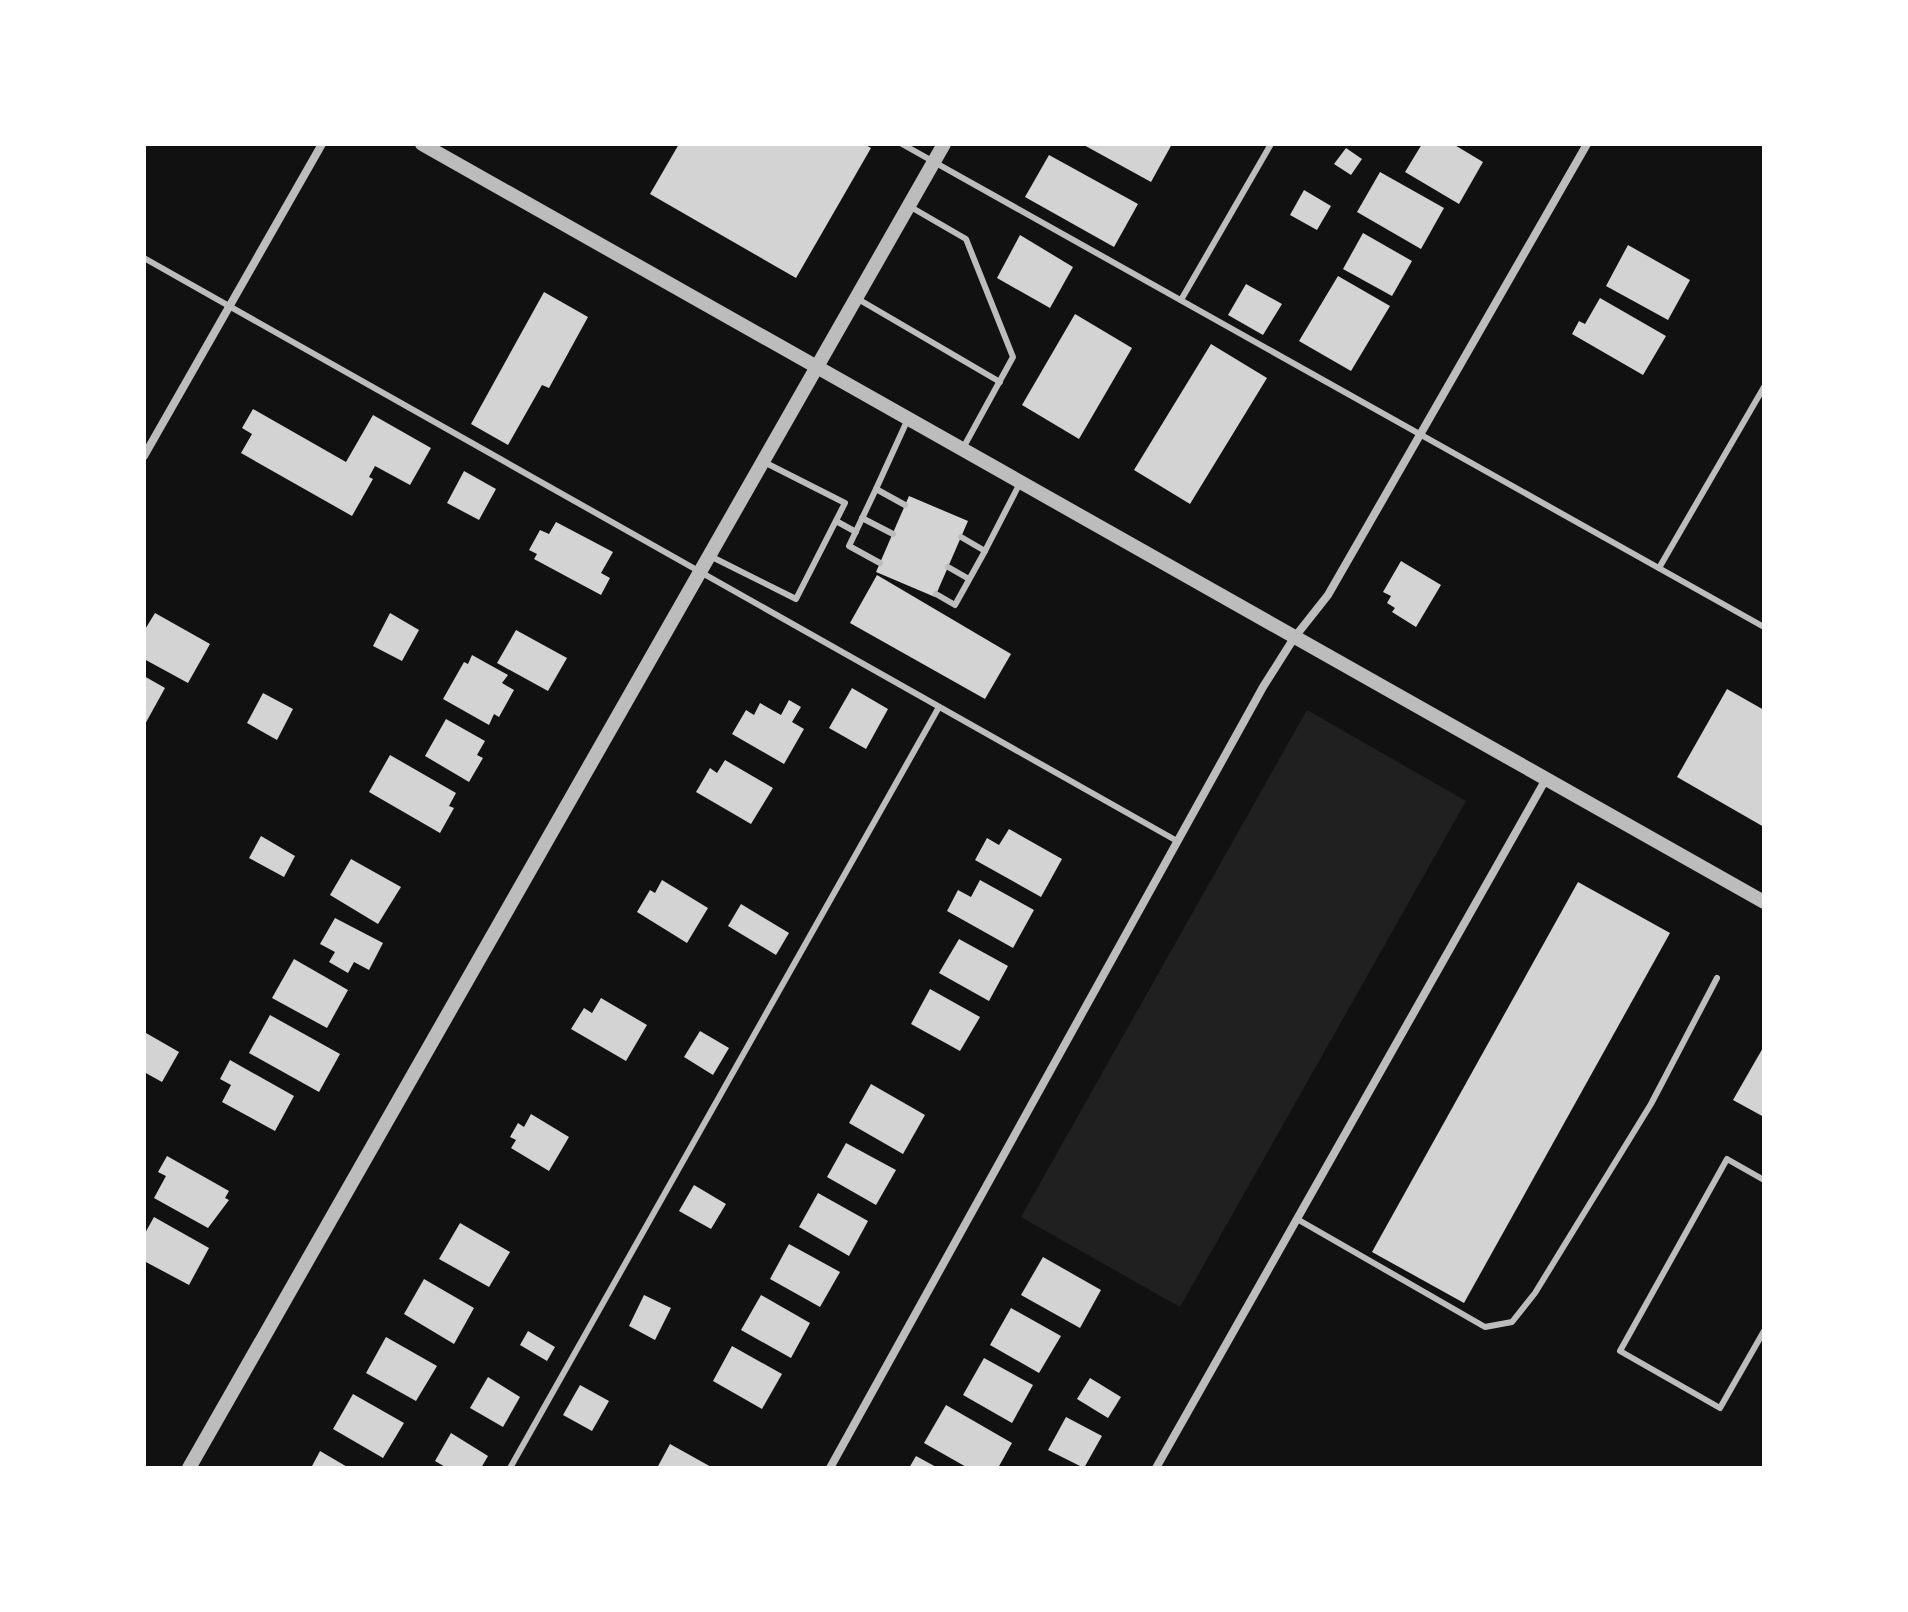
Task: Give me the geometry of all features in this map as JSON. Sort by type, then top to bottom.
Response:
[{"type":"street","points":[[144,456],[322,144]]},
{"type":"street","points":[[422,144],[1764,902]]},
{"type":"street","points":[[189,1468],[944,144]]},
{"type":"street","points":[[830,1468],[1177,841],[1294,638],[1328,595],[1587,144]]},
{"type":"street","points":[[1156,1468],[1546,779]]},
{"type":"lane","points":[[902,144],[1764,627]]},
{"type":"lane","points":[[1181,300],[1271,144]]},
{"type":"lane","points":[[909,206],[966,239],[1013,357],[962,450]]},
{"type":"lane","points":[[144,258],[1177,841]]},
{"type":"lane","points":[[856,298],[1000,382]]},
{"type":"lane","points":[[1659,568],[1764,387]]},
{"type":"lane","points":[[880,563],[849,546],[908,420]]},
{"type":"lane","points":[[710,556],[796,599],[845,503],[764,462]]},
{"type":"lane","points":[[936,594],[955,605],[1020,483]]},
{"type":"lane","points":[[876,489],[905,505]]},
{"type":"lane","points":[[862,518],[893,534]]},
{"type":"lane","points":[[836,521],[856,532]]},
{"type":"lane","points":[[961,537],[985,551]]},
{"type":"lane","points":[[948,567],[969,579]]},
{"type":"lane","points":[[510,1468],[939,707]]},
{"type":"lane","points":[[1297,1219],[1485,1327],[1512,1322],[1535,1293],[1651,1104],[1717,978]]},
{"type":"lane","points":[[1764,1180],[1727,1159],[1620,1351],[1720,1408],[1764,1331]]},
{"type":"shaded area","points":[[1307,710],[1466,801],[1180,1307],[1021,1217]]},
{"type":"building","points":[[679,144],[864,144],[871,148],[796,278],[650,194]]},
{"type":"building","points":[[1082,144],[1172,144],[1151,182]]},
{"type":"building","points":[[1422,144],[1453,144],[1483,162],[1459,204],[1405,172]]},
{"type":"building","points":[[1346,148],[1362,159],[1351,175],[1334,164]]},
{"type":"building","points":[[1049,155],[1138,204],[1114,247],[1025,197]]},
{"type":"building","points":[[1380,172],[1444,208],[1421,249],[1357,212]]},
{"type":"building","points":[[1304,190],[1331,206],[1317,230],[1290,215]]},
{"type":"building","points":[[1363,233],[1412,261],[1392,296],[1343,269]]},
{"type":"building","points":[[1020,235],[1073,267],[1050,308],[997,278]]},
{"type":"building","points":[[1628,245],[1690,280],[1668,320],[1606,286]]},
{"type":"building","points":[[1338,276],[1390,306],[1351,371],[1299,341]]},
{"type":"building","points":[[1246,284],[1282,304],[1263,335],[1228,315]]},
{"type":"building","points":[[544,292],[588,317],[549,388],[542,385],[508,445],[471,424]]},
{"type":"building","points":[[1600,298],[1666,336],[1643,375],[1572,334],[1579,321],[1585,324]]},
{"type":"building","points":[[1075,314],[1132,348],[1079,439],[1022,405]]},
{"type":"building","points":[[1211,344],[1267,378],[1190,504],[1134,470]]},
{"type":"building","points":[[253,409],[346,462],[373,415],[431,448],[410,485],[375,466],[369,477],[373,479],[352,516],[241,453],[252,434],[242,428]]},
{"type":"building","points":[[464,471],[496,489],[479,520],[447,503]]},
{"type":"building","points":[[909,496],[968,521],[935,597],[876,572]]},
{"type":"building","points":[[556,522],[613,552],[601,573],[610,578],[601,595],[534,559],[537,554],[529,550],[540,530],[549,534]]},
{"type":"building","points":[[1401,561],[1441,585],[1416,627],[1392,612],[1395,608],[1387,603],[1391,596],[1383,592]]},
{"type":"building","points":[[877,575],[1011,654],[985,699],[850,623]]},
{"type":"building","points":[[155,613],[210,644],[188,683],[144,659],[144,631]]},
{"type":"building","points":[[390,613],[419,630],[402,661],[373,646]]},
{"type":"building","points":[[516,630],[567,658],[548,691],[497,663]]},
{"type":"building","points":[[472,655],[508,675],[502,683],[514,690],[499,717],[494,714],[489,725],[443,699],[464,662],[468,664]]},
{"type":"building","points":[[144,676],[165,688],[144,726]]},
{"type":"building","points":[[852,688],[888,709],[866,749],[829,728]]},
{"type":"building","points":[[1727,689],[1764,710],[1764,827],[1677,777]]},
{"type":"building","points":[[263,693],[293,709],[277,740],[247,723]]},
{"type":"building","points":[[789,700],[801,707],[792,722],[804,729],[784,764],[732,734],[746,710],[754,715],[760,703],[781,715]]},
{"type":"building","points":[[446,719],[485,741],[477,755],[483,758],[469,782],[425,756]]},
{"type":"building","points":[[390,755],[456,793],[449,806],[454,808],[440,833],[369,792]]},
{"type":"building","points":[[725,760],[773,788],[751,824],[696,792],[710,768],[717,773]]},
{"type":"building","points":[[1009,829],[1062,859],[1041,897],[975,860],[987,838],[999,845]]},
{"type":"building","points":[[261,836],[295,856],[284,877],[249,858]]},
{"type":"building","points":[[351,859],[401,887],[378,924],[330,895]]},
{"type":"building","points":[[662,880],[708,908],[687,943],[637,912],[650,890],[655,893]]},
{"type":"building","points":[[980,880],[1034,910],[1013,948],[947,911],[958,890],[971,897]]},
{"type":"building","points":[[1578,882],[1670,933],[1464,1303],[1372,1252]]},
{"type":"building","points":[[741,904],[789,933],[776,955],[728,926]]},
{"type":"building","points":[[335,918],[383,943],[369,970],[354,962],[348,973],[329,962],[335,952],[320,944]]},
{"type":"building","points":[[959,939],[1008,966],[989,1001],[939,973]]},
{"type":"building","points":[[294,959],[348,990],[327,1028],[272,998]]},
{"type":"building","points":[[930,989],[980,1017],[960,1051],[911,1024]]},
{"type":"building","points":[[601,998],[647,1025],[626,1061],[571,1029],[584,1008],[592,1013]]},
{"type":"building","points":[[270,1015],[340,1054],[319,1092],[249,1053]]},
{"type":"building","points":[[700,1031],[729,1048],[713,1075],[684,1057]]},
{"type":"building","points":[[146,1033],[179,1052],[162,1082],[144,1072]]},
{"type":"building","points":[[1764,1046],[1764,1117],[1733,1100]]},
{"type":"building","points":[[230,1060],[294,1096],[275,1131],[222,1102],[231,1085],[220,1079]]},
{"type":"building","points":[[871,1084],[925,1115],[903,1154],[849,1123]]},
{"type":"building","points":[[531,1114],[569,1137],[549,1171],[511,1148],[516,1140],[510,1137],[518,1123],[524,1127]]},
{"type":"building","points":[[846,1143],[896,1170],[876,1205],[827,1177]]},
{"type":"building","points":[[167,1156],[229,1191],[225,1198],[229,1200],[208,1228],[154,1198],[166,1176],[158,1172]]},
{"type":"building","points":[[694,1185],[726,1204],[711,1229],[679,1211]]},
{"type":"building","points":[[818,1193],[868,1221],[849,1256],[799,1227]]},
{"type":"building","points":[[154,1217],[209,1248],[189,1285],[144,1261],[144,1235]]},
{"type":"building","points":[[460,1223],[510,1252],[489,1287],[439,1259]]},
{"type":"building","points":[[789,1244],[840,1272],[820,1307],[770,1279]]},
{"type":"building","points":[[1043,1257],[1101,1290],[1080,1328],[1021,1295]]},
{"type":"building","points":[[424,1279],[474,1308],[454,1344],[404,1314]]},
{"type":"building","points":[[644,1295],[671,1308],[655,1340],[629,1326]]},
{"type":"building","points":[[761,1295],[810,1323],[791,1358],[741,1330]]},
{"type":"building","points":[[1011,1308],[1061,1336],[1039,1373],[990,1345]]},
{"type":"building","points":[[528,1331],[555,1347],[547,1361],[520,1345]]},
{"type":"building","points":[[386,1337],[437,1366],[416,1401],[366,1373]]},
{"type":"building","points":[[732,1346],[782,1374],[762,1409],[713,1381]]},
{"type":"building","points":[[984,1358],[1033,1385],[1012,1423],[963,1395]]},
{"type":"building","points":[[488,1377],[520,1397],[503,1427],[470,1408]]},
{"type":"building","points":[[1090,1378],[1121,1397],[1108,1418],[1077,1399]]},
{"type":"building","points":[[580,1385],[609,1401],[592,1431],[563,1415]]},
{"type":"building","points":[[353,1394],[404,1423],[383,1458],[333,1429]]},
{"type":"building","points":[[946,1405],[1012,1443],[998,1468],[968,1468],[924,1443]]},
{"type":"building","points":[[1066,1417],[1102,1436],[1084,1468],[1048,1450]]},
{"type":"building","points":[[451,1433],[488,1456],[481,1468],[447,1468],[435,1461]]},
{"type":"building","points":[[670,1444],[713,1468],[657,1468]]},
{"type":"building","points":[[320,1451],[349,1468],[311,1468]]},
{"type":"building","points":[[916,1456],[938,1468],[909,1468]]}]
